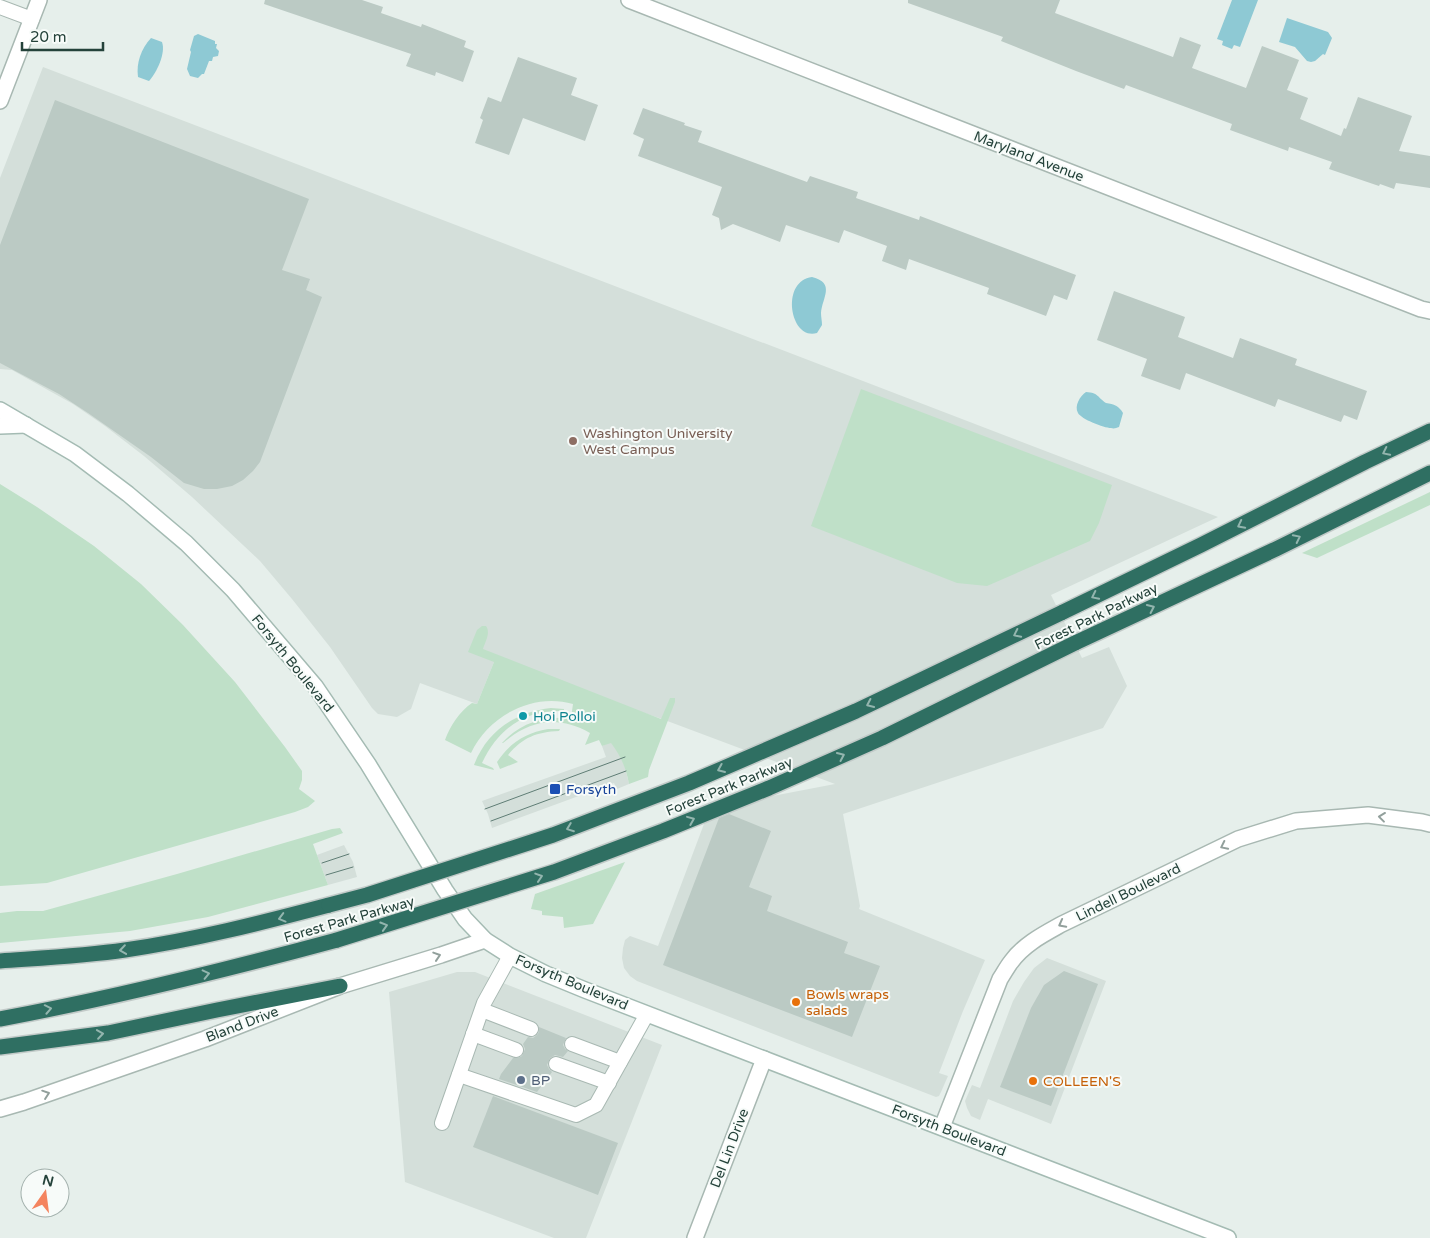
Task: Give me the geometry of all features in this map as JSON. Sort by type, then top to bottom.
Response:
[{"type":"highway","name":"Forest Park Parkway","points":[[0,961],[123,950],[191,939],[255,925],[376,892],[553,835],[689,783],[856,711],[1201,545],[1430,431]]},
{"type":"highway","name":"Forest Park Parkway","points":[[0,1019],[118,995],[242,966],[337,940],[554,872],[672,828],[882,738],[1430,473]]},
{"type":"highway","points":[[0,1047],[108,1033],[340,986]]},
{"type":"street","points":[[0,101],[39,0]]},
{"type":"street","name":"Maryland Avenue","points":[[629,0],[1430,311]]},
{"type":"street","name":"Forsyth Boulevard","points":[[0,410],[75,454],[128,494],[186,543],[233,590],[315,686],[368,764],[445,890],[465,919],[484,940],[510,956],[546,974],[1228,1238]]},
{"type":"street","points":[[0,426],[26,425]]},
{"type":"street","name":"Lindell Boulevard","points":[[942,1127],[1000,979],[1011,962],[1025,947],[1042,935],[1238,839],[1296,821],[1368,815],[1430,824]]},
{"type":"street","name":"Bland Drive","points":[[0,1109],[205,1039],[340,986],[441,956],[484,940]]},
{"type":"street","name":"Del Lin Drive","points":[[695,1238],[764,1059]]},
{"type":"lane","points":[[0,7],[32,19]]},
{"type":"lane","points":[[442,1123],[487,997],[510,956]]},
{"type":"lane","points":[[482,1010],[531,1029]]},
{"type":"lane","points":[[459,1075],[576,1115],[596,1106],[647,1014]]},
{"type":"lane","points":[[473,1034],[516,1050]]},
{"type":"lane","points":[[572,1044],[620,1062]]},
{"type":"lane","points":[[556,1064],[609,1083]]},
{"type":"shaded area","name":"Washington University West Campus","points":[[43,67],[1218,517],[1051,595],[1082,658],[1109,647],[1127,686],[1103,728],[843,814],[859,909],[985,960],[939,1073],[948,1076],[939,1096],[936,1097],[637,981],[624,968],[623,948],[625,940],[630,936],[658,946],[710,808],[835,784],[662,719],[494,662],[477,704],[420,683],[411,709],[397,717],[378,714],[330,647],[260,561],[192,497],[144,456],[73,404],[12,370],[0,369],[0,178]]},
{"type":"shaded area","points":[[611,742],[620,754],[629,784],[617,789],[614,783],[492,828],[482,801],[606,757],[602,746]]},
{"type":"shaded area","points":[[344,845],[353,862],[357,877],[328,885],[317,855]]},
{"type":"shaded area","points":[[1047,958],[1106,981],[1051,1124],[988,1099],[980,1120],[971,1116],[965,1101],[972,1085],[980,1088],[1013,1001],[1034,968]]},
{"type":"shaded area","points":[[457,972],[475,972],[662,1045],[586,1238],[554,1238],[405,1182],[389,992]]},
{"type":"green space","points":[[861,389],[1112,485],[1099,523],[1090,541],[987,586],[957,583],[811,526]]},
{"type":"green space","points":[[0,484],[94,546],[141,584],[183,625],[235,682],[285,747],[302,771],[299,789],[315,801],[308,807],[295,812],[47,883],[0,886]]},
{"type":"green space","points":[[1430,492],[1430,505],[1317,558],[1302,553]]},
{"type":"green space","points":[[482,626],[486,626],[488,632],[483,649],[661,719],[670,698],[675,698],[648,777],[629,784],[623,762],[611,743],[602,746],[599,740],[585,745],[590,733],[567,724],[556,722],[534,725],[523,729],[502,743],[525,725],[542,719],[571,718],[573,704],[558,701],[528,704],[513,710],[488,728],[471,753],[445,740],[453,724],[468,706],[472,703],[477,704],[494,662],[468,652],[477,630]]},
{"type":"green space","points":[[551,708],[564,709],[564,711],[537,714],[525,718],[514,724],[496,740],[482,763],[494,770],[474,765],[486,742],[504,725],[526,714]]},
{"type":"green space","points":[[548,729],[560,729],[559,731],[537,734],[519,744],[508,755],[518,762],[500,769],[497,762],[513,744],[532,733]]},
{"type":"green space","points":[[340,828],[343,833],[313,844],[328,885],[208,917],[130,931],[0,943],[0,913],[43,911]]},
{"type":"green space","points":[[625,862],[593,924],[564,928],[563,917],[542,915],[542,911],[531,909],[535,894]]},
{"type":"water","points":[[1232,0],[1258,0],[1240,47],[1234,45],[1232,49],[1222,45],[1223,41],[1217,39]]},
{"type":"water","points":[[1287,18],[1328,32],[1332,38],[1325,55],[1323,54],[1315,61],[1307,61],[1295,47],[1279,42]]},
{"type":"water","points":[[198,34],[215,41],[215,44],[217,44],[216,48],[219,51],[218,56],[213,57],[212,61],[209,61],[204,74],[198,78],[190,76],[187,69],[194,36]]},
{"type":"water","points":[[151,38],[162,42],[163,51],[158,68],[149,81],[138,77],[138,67],[142,51]]},
{"type":"water","points":[[812,277],[824,283],[826,287],[821,313],[822,325],[817,333],[808,333],[800,328],[792,310],[792,299],[795,289],[802,281]]},
{"type":"water","points":[[1086,392],[1096,394],[1106,403],[1120,409],[1123,413],[1119,427],[1103,426],[1088,420],[1078,413],[1077,404]]},
{"type":"building","points":[[265,0],[362,0],[383,7],[381,13],[421,27],[422,24],[466,41],[464,47],[474,51],[463,82],[436,72],[435,76],[406,66],[411,54],[264,4]]},
{"type":"building","points":[[908,0],[1060,0],[1055,13],[1173,57],[1180,37],[1201,45],[1192,68],[1246,88],[1262,46],[1299,60],[1287,90],[1308,98],[1300,119],[1341,136],[1344,128],[1346,129],[1358,97],[1412,116],[1399,151],[1430,156],[1430,188],[1396,183],[1394,189],[1380,184],[1379,186],[1329,169],[1332,162],[1289,147],[1288,151],[1230,130],[1232,124],[1126,85],[1124,89],[1076,71],[1001,41],[1003,37],[908,3]]},
{"type":"building","points":[[518,57],[577,78],[571,95],[598,105],[585,141],[523,118],[509,155],[475,143],[483,120],[480,118],[488,97],[501,102]]},
{"type":"building","points":[[55,100],[309,199],[282,270],[310,279],[306,290],[322,297],[260,462],[243,480],[232,486],[204,489],[184,483],[151,457],[59,394],[0,363],[0,245]]},
{"type":"building","points":[[643,108],[702,131],[698,142],[807,182],[810,176],[858,192],[856,198],[919,220],[920,216],[1076,275],[1067,300],[1054,295],[1046,316],[987,294],[989,288],[909,259],[906,270],[882,261],[887,246],[844,230],[839,243],[786,225],[780,242],[733,224],[721,230],[719,218],[712,215],[722,187],[638,156],[644,139],[633,134]]},
{"type":"building","points":[[1114,291],[1185,317],[1178,337],[1233,358],[1240,338],[1297,359],[1295,365],[1367,391],[1357,420],[1344,415],[1341,422],[1278,399],[1275,407],[1186,373],[1180,390],[1141,376],[1147,359],[1097,340]]},
{"type":"building","points":[[729,814],[771,831],[749,887],[772,896],[767,911],[848,942],[844,953],[880,966],[852,1037],[663,965],[719,818]]},
{"type":"building","points":[[1064,971],[1098,984],[1051,1106],[1000,1087],[1031,1008],[1044,985]]},
{"type":"building","points":[[539,1027],[566,1038],[563,1045],[568,1051],[563,1057],[555,1055],[550,1058],[547,1065],[552,1072],[537,1092],[499,1079],[513,1058],[522,1056],[525,1049],[523,1044],[528,1037],[533,1038],[537,1035]]},
{"type":"building","points":[[493,1096],[618,1143],[598,1195],[473,1147]]},
{"type":"tram line","points":[[485,809],[625,757]]},
{"type":"tram line","points":[[491,821],[626,771]]},
{"type":"tram line","points":[[322,863],[349,854]]},
{"type":"tram line","points":[[326,875],[353,867]]},
{"type":"place","name":"Washington University West Campus","points":[[573,441]]},
{"type":"place","name":"Hoi Polloi","points":[[523,716]]},
{"type":"place","name":"Forsyth","points":[[555,789]]},
{"type":"place","name":"Bowls wraps salads","points":[[796,1002]]},
{"type":"place","name":"BP","points":[[521,1080]]},
{"type":"place","name":"COLLEEN'S","points":[[1033,1081]]}]
